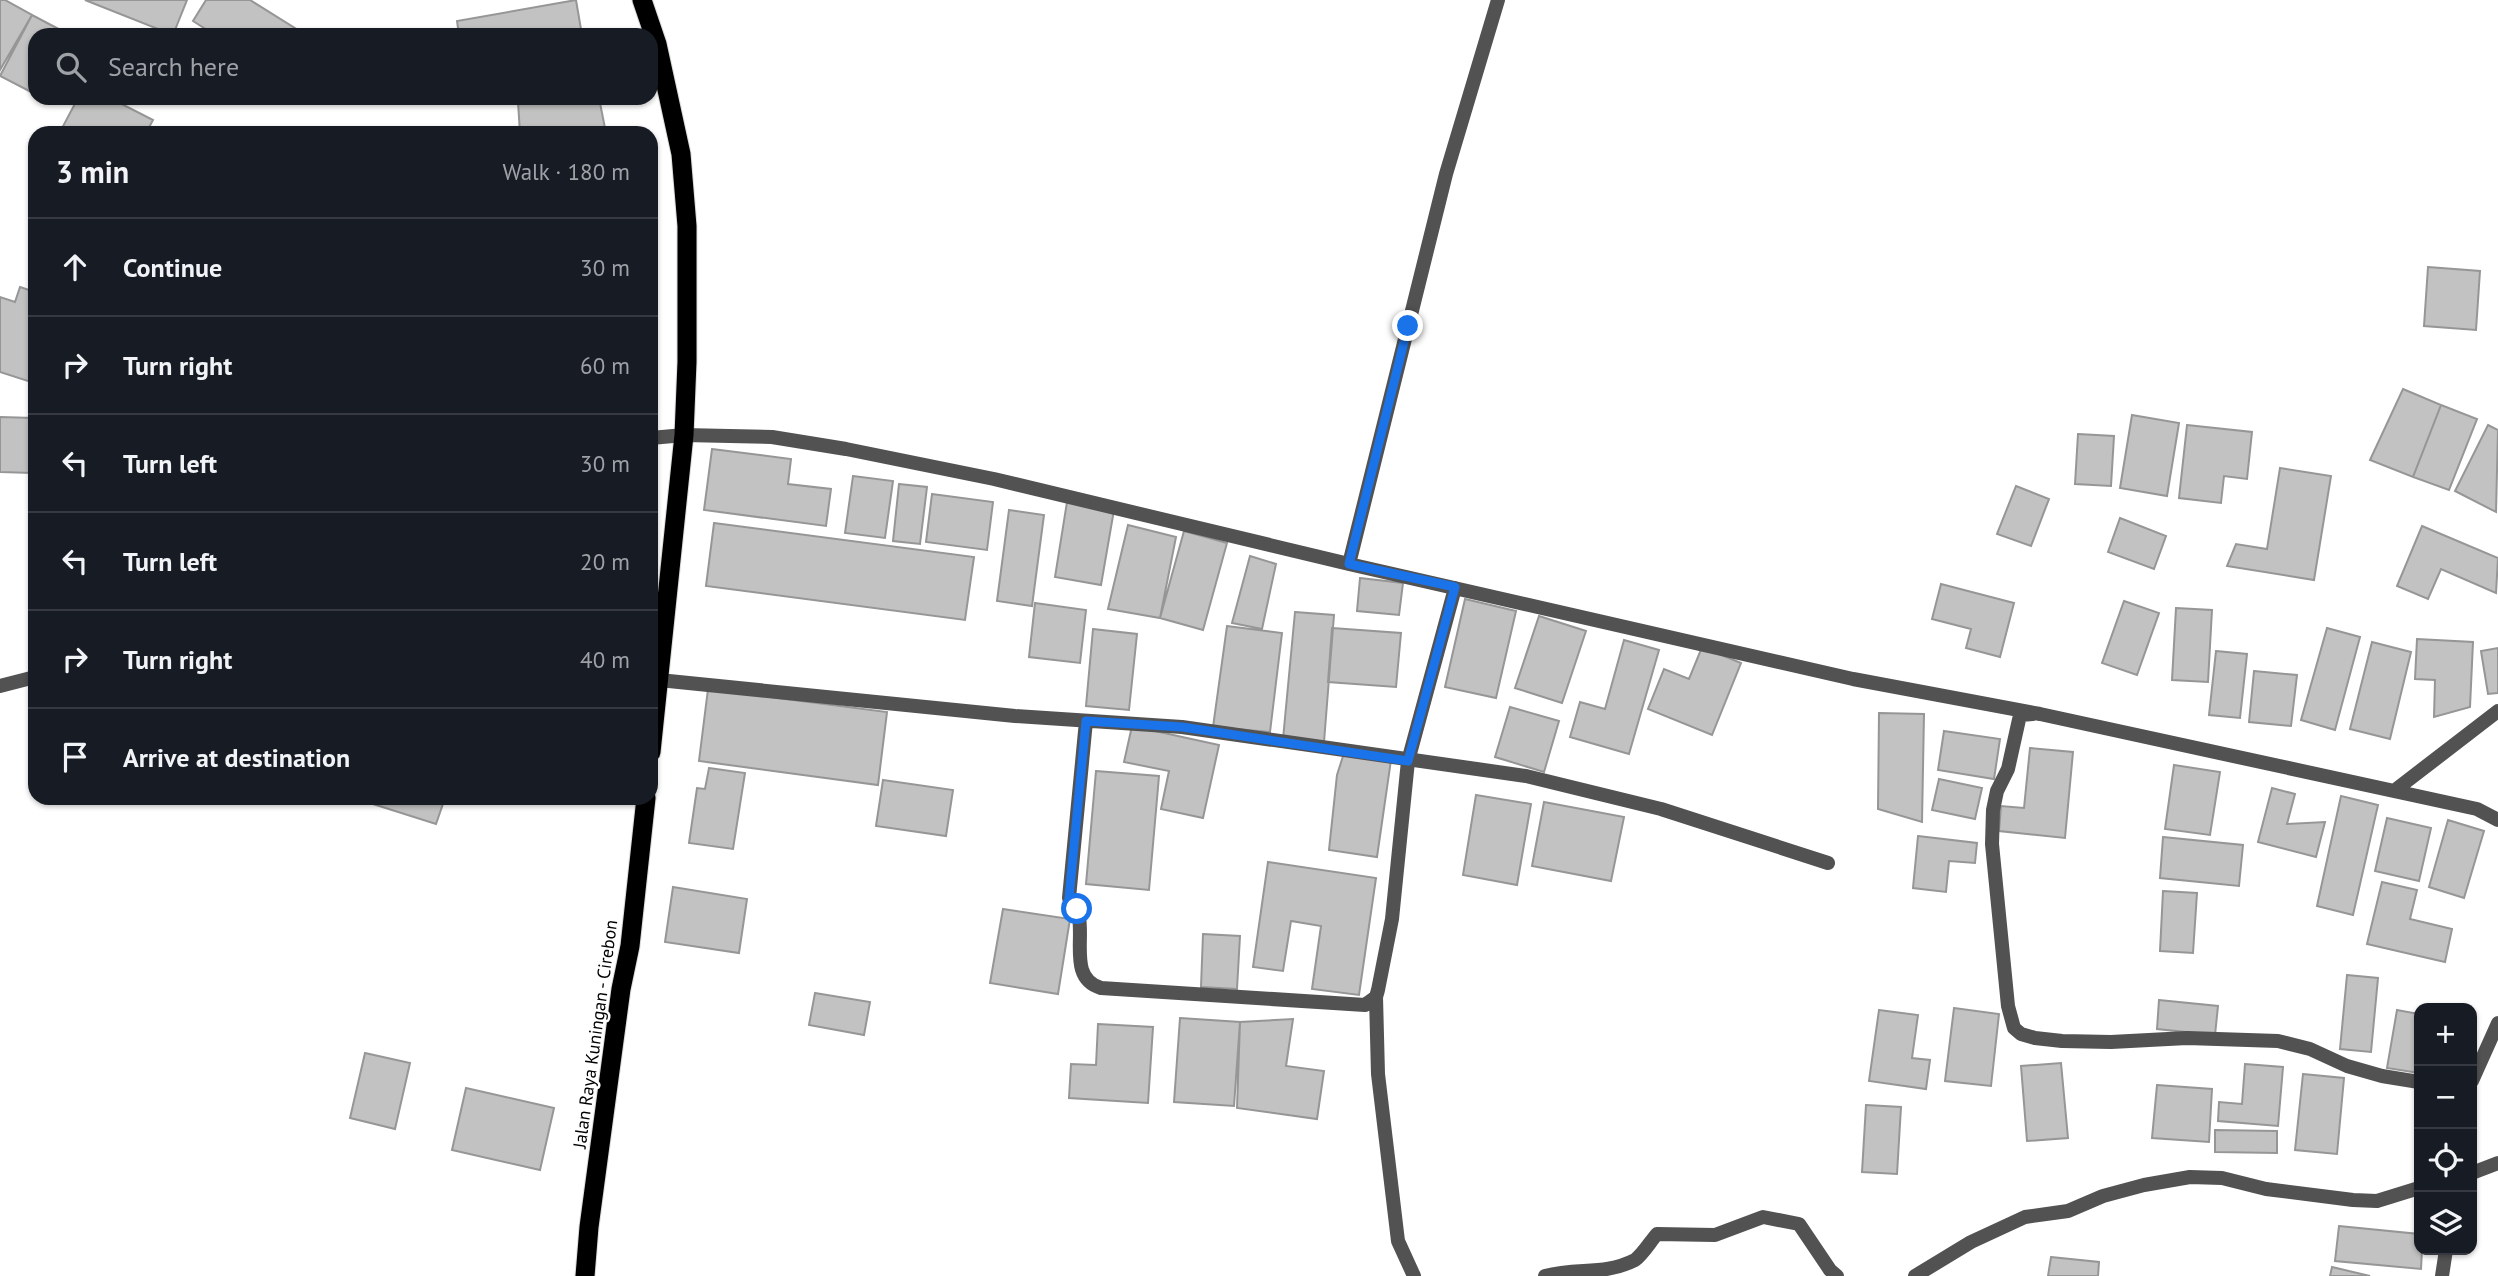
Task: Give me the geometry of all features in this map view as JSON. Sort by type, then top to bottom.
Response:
[{"type":"highway","points":[[642,0],[652,28]]},
{"type":"highway","points":[[658,49],[681,154],[687,226],[684,435],[658,689]]},
{"type":"highway","name":"Jalan Raya Kuningan - Cirebon","points":[[585,1276],[589,1227],[621,989],[630,946],[645,805]]},
{"type":"street","points":[[1349,564],[1446,174],[1498,0]]},
{"type":"street","points":[[658,437],[684,435],[772,437],[993,479],[1349,564],[1853,679],[2040,714],[2477,809],[2498,820]]},
{"type":"street","points":[[1414,1276],[1398,1241],[1378,1074],[1376,997],[1392,919],[1408,761],[1455,587]]},
{"type":"street","points":[[0,686],[28,679]]},
{"type":"street","points":[[659,680],[1015,716],[1182,727],[1526,776],[1661,809],[1828,863]]},
{"type":"street","points":[[2394,791],[2498,711]]},
{"type":"street","points":[[2040,714],[2020,715],[2008,769],[1997,791],[1993,810],[1992,844],[2008,1006],[2014,1028],[2021,1034],[2062,1041],[2111,1042],[2187,1038],[2278,1041],[2310,1049],[2347,1066],[2414,1081]]},
{"type":"street","points":[[1086,721],[1069,898],[1077,909],[1085,979],[1101,988],[1359,1005],[1365,1005],[1376,997]]},
{"type":"street","points":[[2477,1070],[2498,1023]]},
{"type":"street","points":[[2477,1171],[2498,1163]]},
{"type":"street","points":[[1915,1276],[1971,1241],[2025,1217],[2068,1211],[2103,1196],[2155,1183],[2190,1177],[2222,1178],[2266,1189],[2377,1201],[2414,1189]]},
{"type":"street","points":[[1545,1276],[1609,1275],[1637,1259],[1657,1234],[1715,1234],[1763,1217],[1799,1224],[1830,1270],[1837,1276]]},
{"type":"street","points":[[2442,1276],[2445,1255]]},
{"type":"building","points":[[0,0],[5,0],[32,15],[0,70]]},
{"type":"building","points":[[85,0],[187,0],[176,28],[155,28]]},
{"type":"building","points":[[206,0],[250,0],[295,28],[204,28],[193,21]]},
{"type":"building","points":[[576,0],[581,28],[458,28],[457,21]]},
{"type":"building","points":[[32,15],[57,28],[28,28],[28,90],[0,76]]},
{"type":"building","points":[[74,105],[124,105],[153,120],[150,126],[63,126]]},
{"type":"building","points":[[518,105],[600,105],[605,126],[520,126]]},
{"type":"building","points":[[2428,267],[2480,271],[2476,330],[2424,326]]},
{"type":"building","points":[[20,287],[28,290],[28,381],[0,372],[0,297],[15,302]]},
{"type":"building","points":[[2403,389],[2441,405],[2413,477],[2370,460]]},
{"type":"building","points":[[2441,405],[2477,419],[2449,490],[2413,477]]},
{"type":"building","points":[[2132,415],[2179,423],[2167,496],[2120,488]]},
{"type":"building","points":[[0,417],[28,418],[28,473],[0,472]]},
{"type":"building","points":[[2187,425],[2252,432],[2247,479],[2224,476],[2221,503],[2179,498]]},
{"type":"building","points":[[2488,425],[2498,430],[2496,512],[2455,491]]},
{"type":"building","points":[[2078,434],[2114,436],[2111,486],[2075,484]]},
{"type":"building","points":[[712,449],[791,459],[788,484],[831,489],[826,526],[704,510]]},
{"type":"building","points":[[2280,468],[2331,476],[2314,580],[2227,566],[2236,544],[2267,549]]},
{"type":"building","points":[[853,476],[893,481],[885,538],[845,533]]},
{"type":"building","points":[[899,484],[927,487],[920,544],[893,541]]},
{"type":"building","points":[[2016,486],[2049,499],[2031,546],[1997,534]]},
{"type":"building","points":[[932,494],[993,502],[987,550],[926,542]]},
{"type":"building","points":[[1067,502],[1114,510],[1101,585],[1055,577]]},
{"type":"building","points":[[1009,510],[1044,515],[1032,606],[997,601]]},
{"type":"building","points":[[2120,518],[2166,536],[2154,569],[2108,552]]},
{"type":"building","points":[[714,523],[974,557],[965,620],[706,586]]},
{"type":"building","points":[[1128,525],[1176,537],[1160,618],[1108,609]]},
{"type":"building","points":[[2422,526],[2498,558],[2496,593],[2441,569],[2428,599],[2397,586]]},
{"type":"building","points":[[1184,531],[1227,543],[1203,630],[1160,618]]},
{"type":"building","points":[[1250,556],[1276,564],[1262,629],[1232,623]]},
{"type":"building","points":[[1360,578],[1403,583],[1399,615],[1357,611]]},
{"type":"building","points":[[1941,584],[2014,603],[2000,657],[1966,648],[1971,629],[1932,619]]},
{"type":"building","points":[[1465,599],[1516,611],[1496,698],[1445,687]]},
{"type":"building","points":[[2124,601],[2159,613],[2137,675],[2102,663]]},
{"type":"building","points":[[1035,603],[1086,610],[1080,663],[1029,657]]},
{"type":"building","points":[[2176,608],[2212,610],[2208,682],[2172,680]]},
{"type":"building","points":[[1295,612],[1334,615],[1324,742],[1283,739]]},
{"type":"building","points":[[1539,616],[1586,631],[1562,703],[1515,688]]},
{"type":"building","points":[[1227,626],[1282,633],[1270,732],[1213,727]]},
{"type":"building","points":[[1332,628],[1401,633],[1396,687],[1328,682]]},
{"type":"building","points":[[2327,628],[2360,637],[2335,730],[2301,720]]},
{"type":"building","points":[[1093,629],[1137,634],[1129,710],[1086,706]]},
{"type":"building","points":[[2417,639],[2473,642],[2470,707],[2434,717],[2435,680],[2415,679]]},
{"type":"building","points":[[1624,640],[1659,650],[1629,754],[1570,737],[1580,702],[1605,709]]},
{"type":"building","points":[[2372,642],[2411,652],[2390,739],[2350,729]]},
{"type":"building","points":[[1702,647],[1741,663],[1712,735],[1648,709],[1664,669],[1689,679]]},
{"type":"building","points":[[2498,648],[2498,693],[2488,694],[2481,651]]},
{"type":"building","points":[[2216,651],[2247,654],[2240,718],[2209,715]]},
{"type":"building","points":[[2254,671],[2297,675],[2291,726],[2249,722]]},
{"type":"building","points":[[708,689],[887,712],[878,785],[699,761]]},
{"type":"building","points":[[1510,707],[1559,721],[1544,772],[1495,757]]},
{"type":"building","points":[[1879,713],[1924,714],[1922,822],[1878,809]]},
{"type":"building","points":[[1132,726],[1219,745],[1203,818],[1161,809],[1169,771],[1124,762]]},
{"type":"building","points":[[1944,731],[2000,739],[1994,779],[1938,770]]},
{"type":"building","points":[[2030,748],[2073,752],[2065,838],[1999,831],[2001,806],[2024,808]]},
{"type":"building","points":[[1344,753],[1391,760],[1377,857],[1329,850],[1337,775]]},
{"type":"building","points":[[2174,765],[2220,772],[2210,835],[2165,829]]},
{"type":"building","points":[[709,768],[745,773],[733,849],[689,843],[697,788],[705,789]]},
{"type":"building","points":[[1096,771],[1159,776],[1149,890],[1086,884]]},
{"type":"building","points":[[1939,779],[1982,788],[1975,819],[1932,810]]},
{"type":"building","points":[[883,780],[953,790],[946,836],[876,826]]},
{"type":"building","points":[[2272,788],[2295,794],[2287,824],[2325,822],[2316,857],[2258,842]]},
{"type":"building","points":[[1476,795],[1531,804],[1517,885],[1463,875]]},
{"type":"building","points":[[2341,796],[2378,805],[2353,915],[2317,906]]},
{"type":"building","points":[[1544,802],[1624,817],[1611,881],[1532,866]]},
{"type":"building","points":[[376,805],[443,805],[436,824]]},
{"type":"building","points":[[2387,818],[2431,828],[2419,881],[2375,871]]},
{"type":"building","points":[[2448,820],[2484,831],[2464,898],[2429,887]]},
{"type":"building","points":[[1918,836],[1977,843],[1975,863],[1949,861],[1946,892],[1913,888]]},
{"type":"building","points":[[2163,837],[2243,845],[2239,886],[2160,878]]},
{"type":"building","points":[[1268,862],[1376,878],[1359,995],[1312,989],[1321,926],[1291,921],[1283,971],[1253,967]]},
{"type":"building","points":[[2382,882],[2417,890],[2410,919],[2452,929],[2445,962],[2367,944]]},
{"type":"building","points":[[673,887],[747,899],[739,953],[665,942]]},
{"type":"building","points":[[2163,891],[2197,893],[2193,953],[2160,951]]},
{"type":"building","points":[[1003,909],[1070,919],[1058,994],[990,983]]},
{"type":"building","points":[[1203,934],[1240,936],[1237,989],[1201,987]]},
{"type":"building","points":[[2347,975],[2378,978],[2371,1052],[2340,1049]]},
{"type":"building","points":[[815,993],[870,1002],[864,1035],[809,1025]]},
{"type":"building","points":[[2159,1000],[2218,1006],[2215,1035],[2157,1029]]},
{"type":"building","points":[[1954,1008],[1999,1014],[1991,1086],[1945,1081]]},
{"type":"building","points":[[1879,1010],[1918,1015],[1912,1058],[1930,1060],[1926,1089],[1869,1081]]},
{"type":"building","points":[[2397,1010],[2414,1013],[2414,1072],[2387,1068]]},
{"type":"building","points":[[1180,1018],[1240,1022],[1234,1106],[1174,1102]]},
{"type":"building","points":[[1293,1019],[1286,1066],[1324,1071],[1317,1119],[1237,1108],[1240,1022]]},
{"type":"building","points":[[1098,1024],[1153,1027],[1148,1103],[1069,1098],[1071,1064],[1096,1065]]},
{"type":"building","points":[[365,1053],[410,1063],[395,1129],[350,1118]]},
{"type":"building","points":[[2061,1063],[2068,1138],[2027,1141],[2021,1066]]},
{"type":"building","points":[[2245,1064],[2283,1067],[2278,1126],[2218,1121],[2219,1102],[2242,1104]]},
{"type":"building","points":[[2303,1074],[2344,1078],[2337,1154],[2295,1150]]},
{"type":"building","points":[[2157,1085],[2212,1089],[2209,1142],[2152,1138]]},
{"type":"building","points":[[466,1088],[554,1108],[540,1170],[452,1150]]},
{"type":"building","points":[[1866,1105],[1901,1107],[1897,1174],[1862,1172]]},
{"type":"building","points":[[2215,1130],[2277,1131],[2277,1153],[2215,1152]]},
{"type":"building","points":[[2339,1226],[2414,1234],[2414,1255],[2422,1255],[2421,1269],[2335,1261]]},
{"type":"building","points":[[2051,1257],[2099,1262],[2098,1276],[2048,1276]]},
{"type":"building","points":[[2332,1267],[2370,1276],[2330,1276]]},
{"type":"route","points":[[1077,909],[1069,898],[1086,721],[1182,727],[1408,761],[1455,587],[1349,564],[1408,326]]}]
